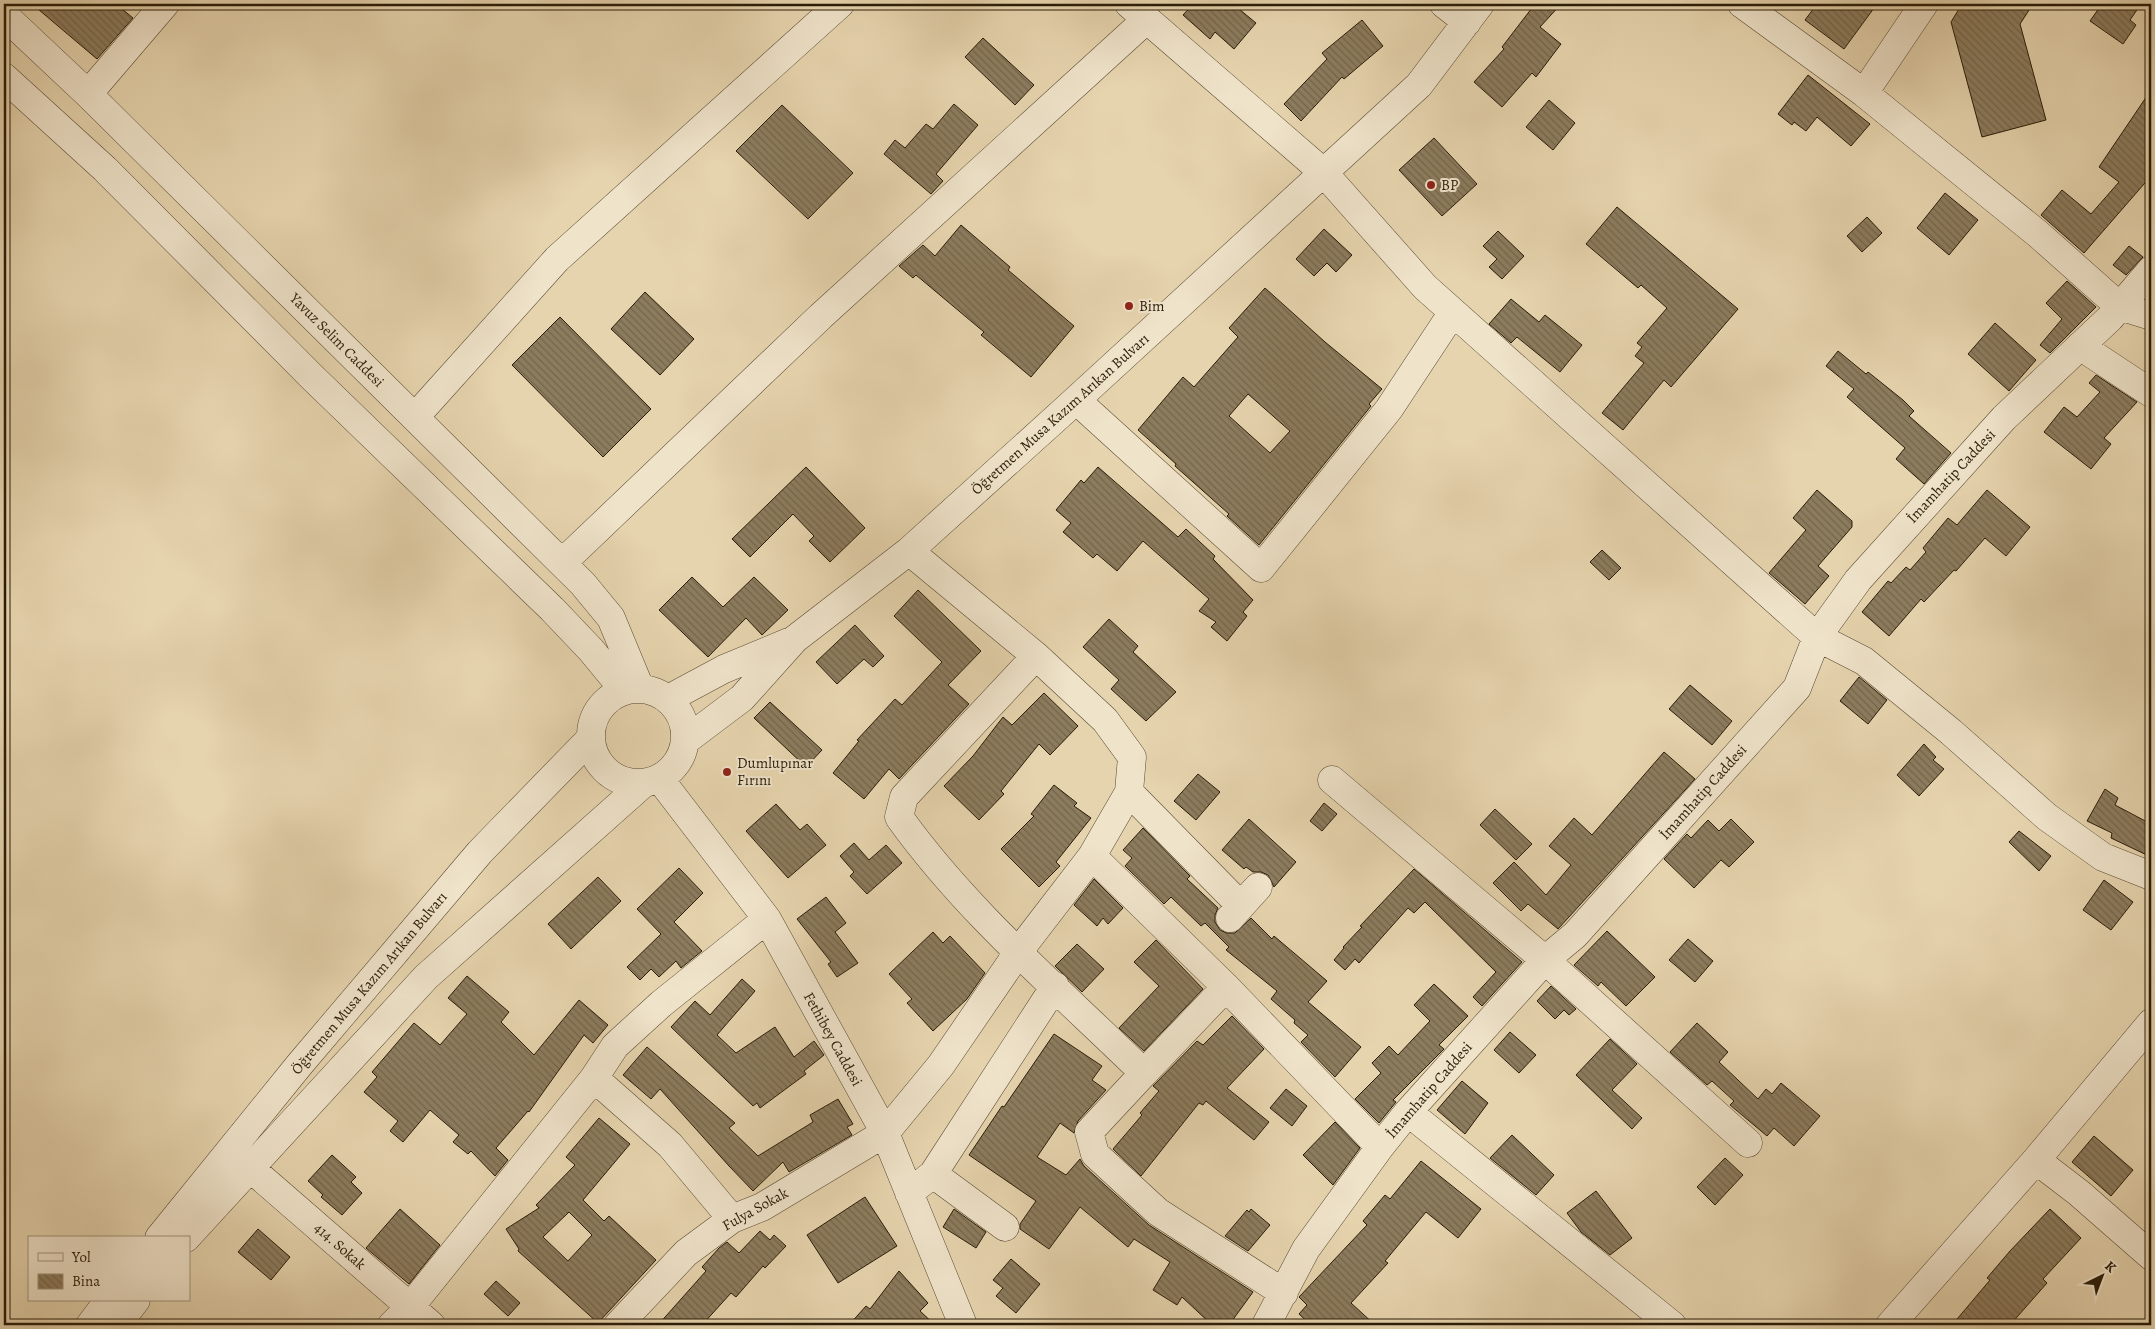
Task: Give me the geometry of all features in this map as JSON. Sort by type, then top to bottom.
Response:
[{"type":"street","points":[[88,94],[165,4]]},
{"type":"street","points":[[415,417],[557,259],[840,4]]},
{"type":"street","points":[[1444,4],[1473,13]]},
{"type":"street","points":[[1742,4],[1864,93],[2038,234],[2119,306],[2151,316]]},
{"type":"street","points":[[1864,93],[1924,4]]},
{"type":"street","points":[[562,563],[1138,11],[1323,172],[1425,287],[1817,637],[1864,661],[1951,732],[2047,817],[2103,857],[2151,876]]},
{"type":"street","name":"Öğretmen Musa Kazım Arıkan Bulvarı","points":[[685,741],[742,698],[795,639],[909,551],[1419,84],[1473,13]]},
{"type":"street","name":"Yavuz Selim Caddesi","points":[[4,15],[88,94],[584,584],[610,618],[632,689]]},
{"type":"street","points":[[4,77],[105,169],[312,376],[632,689]]},
{"type":"street","name":"İmamhatip Caddesi","points":[[1266,1325],[1306,1249],[1380,1147],[1408,1112],[1545,960],[1575,935],[1797,688],[1817,637],[1858,580],[1906,524],[2004,418],[2110,318],[2151,270]]},
{"type":"street","points":[[1076,400],[1261,568],[1389,409],[1453,312]]},
{"type":"street","points":[[2080,346],[2151,393]]},
{"type":"street","points":[[909,551],[1036,656],[1105,720],[1132,757],[1129,792],[1243,904]]},
{"type":"street","name":"Öğretmen Musa Kazım Arıkan Bulvarı","points":[[668,699],[724,669],[795,639]]},
{"type":"street","points":[[1036,656],[904,797],[899,817],[923,850],[978,911],[1144,1073]]},
{"type":"street","points":[[188,1236],[249,1167],[426,977],[652,780],[672,769],[681,756],[685,741],[684,726],[678,711],[668,699],[655,692],[632,689],[610,697],[599,708],[592,722],[591,738],[594,753],[602,766],[614,776],[629,782],[652,780]]},
{"type":"street","name":"Öğretmen Musa Kazım Arıkan Bulvarı","points":[[161,1236],[300,1064],[480,852],[591,738]]},
{"type":"street","name":"Fethibey Caddesi","points":[[652,780],[767,919],[885,1133],[963,1325]]},
{"type":"street","points":[[1332,780],[1545,960],[1748,1143]]},
{"type":"street","name":"Fulya Sokak","points":[[618,1325],[686,1253],[732,1219],[762,1207],[885,1133],[941,1065],[1019,951],[1092,856],[1129,792]]},
{"type":"street","points":[[1092,856],[1226,987],[1380,1147]]},
{"type":"street","points":[[401,1316],[594,1078],[615,1046],[661,1004],[767,919]]},
{"type":"street","points":[[909,1193],[933,1174],[1054,986]]},
{"type":"street","points":[[1226,987],[1089,1132],[1094,1154],[1158,1212],[1284,1293]]},
{"type":"street","points":[[1890,1325],[2036,1160],[2151,1022]]},
{"type":"street","points":[[594,1078],[670,1145],[732,1219]]},
{"type":"street","points":[[1408,1112],[1672,1325]]},
{"type":"street","points":[[2036,1160],[2079,1193],[2151,1256]]},
{"type":"street","name":"414. Sokak","points":[[249,1167],[401,1316],[431,1325]]},
{"type":"street","points":[[933,1174],[1005,1227]]},
{"type":"street","points":[[97,1325],[108,1302]]},
{"type":"street","points":[[97,1325],[133,1302]]},
{"type":"building","points":[[32,4],[116,4],[133,18],[97,59]]},
{"type":"building","points":[[1193,4],[1233,4],[1256,23],[1234,49],[1215,32],[1210,39],[1183,15]]},
{"type":"building","points":[[1535,4],[1561,4],[1540,27],[1561,44],[1536,77],[1532,73],[1502,107],[1474,82],[1504,49],[1502,47]]},
{"type":"building","points":[[1817,4],[1877,4],[1844,49],[1805,20]]},
{"type":"building","points":[[1962,4],[2033,4],[2020,24],[2046,120],[1982,137],[1951,22]]},
{"type":"building","points":[[2102,4],[2141,4],[2130,20],[2136,25],[2123,44],[2090,21]]},
{"type":"building","points":[[1362,20],[1383,46],[1344,79],[1342,77],[1301,121],[1284,104],[1327,59],[1322,53]]},
{"type":"building","points":[[983,38],[1034,85],[1015,105],[965,57]]},
{"type":"building","points":[[1808,75],[1870,124],[1851,146],[1817,117],[1806,131],[1794,122],[1792,125],[1778,114]]},
{"type":"building","points":[[2151,90],[2151,176],[2084,253],[2041,215],[2062,190],[2091,214],[2119,182],[2099,167]]},
{"type":"building","points":[[1549,100],[1575,123],[1553,150],[1526,127]]},
{"type":"building","points":[[954,104],[978,125],[936,174],[943,181],[931,194],[884,154],[895,140],[905,148],[926,124],[933,129]]},
{"type":"building","points":[[782,105],[853,173],[808,219],[736,151]]},
{"type":"building","points":[[1434,138],[1477,184],[1442,216],[1399,170]]},
{"type":"building","points":[[1945,193],[1978,220],[1949,255],[1917,228]]},
{"type":"building","points":[[1617,207],[1738,309],[1671,387],[1664,380],[1623,430],[1602,413],[1644,363],[1635,356],[1642,347],[1637,343],[1667,308],[1641,285],[1638,288],[1586,244]]},
{"type":"building","points":[[1867,217],[1882,233],[1862,252],[1847,236]]},
{"type":"building","points":[[961,225],[1010,267],[1008,270],[1074,326],[1031,377],[981,335],[984,332],[916,275],[913,278],[899,266],[923,245],[935,256]]},
{"type":"building","points":[[1324,229],[1352,255],[1336,272],[1327,263],[1314,276],[1296,259]]},
{"type":"building","points":[[1498,231],[1524,256],[1502,279],[1489,267],[1497,259],[1483,246]]},
{"type":"building","points":[[2129,246],[2143,257],[2126,275],[2113,265]]},
{"type":"building","points":[[2067,281],[2096,307],[2050,353],[2040,345],[2062,319],[2046,303]]},
{"type":"building","points":[[1265,288],[1325,342],[1382,389],[1369,404],[1371,406],[1259,545],[1227,516],[1229,514],[1138,430],[1183,377],[1194,387],[1238,337],[1229,328]],"holes":[[[1248,394],[1290,431],[1270,453],[1229,416]]]},
{"type":"building","points":[[645,292],[694,339],[660,375],[611,329]]},
{"type":"building","points":[[1511,299],[1539,322],[1545,315],[1582,345],[1560,372],[1517,337],[1511,343],[1489,324]]},
{"type":"building","points":[[560,317],[651,409],[603,457],[512,365]]},
{"type":"building","points":[[1995,323],[2036,360],[2009,391],[1968,354]]},
{"type":"building","points":[[1838,351],[1866,374],[1868,372],[1903,400],[1914,411],[1909,416],[1951,453],[1924,484],[1896,459],[1905,448],[1847,397],[1854,389],[1826,366]]},
{"type":"building","points":[[2096,375],[2137,402],[2104,438],[2111,444],[2091,469],[2044,432],[2064,407],[2077,417],[2100,392],[2089,383]]},
{"type":"building","points":[[806,467],[865,528],[830,562],[809,541],[814,536],[793,514],[750,557],[732,539]]},
{"type":"building","points":[[1098,467],[1178,537],[1186,529],[1215,556],[1213,559],[1253,600],[1243,612],[1247,616],[1227,641],[1211,627],[1216,622],[1199,611],[1209,599],[1143,541],[1117,571],[1097,554],[1093,558],[1063,532],[1071,523],[1056,510],[1081,480],[1084,483]]},
{"type":"building","points":[[1817,490],[1852,521],[1852,527],[1818,566],[1829,576],[1805,604],[1769,573],[1806,530],[1793,518]]},
{"type":"building","points":[[1987,490],[2030,527],[2006,556],[1985,538],[1956,571],[1954,570],[1924,602],[1921,599],[1889,636],[1862,612],[1888,581],[1891,583],[1906,567],[1910,570],[1926,552],[1923,548],[1948,518],[1957,525]]},
{"type":"building","points":[[1602,550],[1621,568],[1609,580],[1590,562]]},
{"type":"building","points":[[692,577],[723,607],[754,577],[788,610],[762,635],[746,618],[708,657],[659,610]]},
{"type":"building","points":[[918,590],[981,651],[948,685],[969,704],[899,779],[889,769],[864,799],[833,773],[859,741],[857,740],[895,699],[902,705],[942,662],[894,616]]},
{"type":"building","points":[[1109,619],[1138,646],[1133,652],[1176,692],[1146,721],[1111,689],[1119,680],[1083,647]]},
{"type":"building","points":[[855,625],[884,656],[873,667],[864,659],[837,684],[816,662]]},
{"type":"building","points":[[1859,677],[1887,700],[1868,724],[1840,701]]},
{"type":"building","points":[[1690,685],[1732,721],[1712,745],[1669,709]]},
{"type":"building","points":[[1044,693],[1078,726],[1050,755],[1039,744],[1001,791],[1004,794],[979,820],[944,786],[973,756],[1003,717],[1012,725]]},
{"type":"building","points":[[770,702],[822,750],[806,767],[754,718]]},
{"type":"building","points":[[1924,744],[1936,757],[1933,760],[1944,769],[1919,796],[1897,775]]},
{"type":"building","points":[[1664,752],[1695,779],[1558,929],[1528,904],[1521,911],[1493,883],[1514,862],[1546,895],[1571,865],[1549,846],[1574,818],[1592,835]]},
{"type":"building","points":[[1198,774],[1220,792],[1196,820],[1174,801]]},
{"type":"building","points":[[1054,785],[1077,803],[1074,806],[1091,818],[1056,862],[1060,866],[1039,887],[1001,849],[1034,816],[1031,814]]},
{"type":"building","points":[[2105,789],[2118,798],[2115,805],[2151,824],[2151,857],[2111,838],[2112,833],[2087,821]]},
{"type":"building","points":[[1324,803],[1337,814],[1322,831],[1310,821]]},
{"type":"building","points":[[776,804],[800,830],[807,824],[826,845],[788,878],[746,831]]},
{"type":"building","points":[[1495,809],[1532,844],[1516,860],[1480,825]]},
{"type":"building","points":[[1249,819],[1296,862],[1274,887],[1268,875],[1261,872],[1253,872],[1246,867],[1244,869],[1222,850]]},
{"type":"building","points":[[1731,819],[1754,842],[1729,867],[1721,860],[1694,888],[1664,859],[1687,834],[1691,838],[1708,820],[1719,831]]},
{"type":"building","points":[[1143,828],[1190,876],[1187,879],[1218,908],[1215,922],[1220,930],[1227,933],[1235,933],[1251,918],[1272,939],[1274,936],[1327,981],[1308,1002],[1361,1047],[1335,1077],[1301,1042],[1308,1035],[1294,1023],[1295,1020],[1271,999],[1277,991],[1226,950],[1229,947],[1205,923],[1201,926],[1171,897],[1164,904],[1125,866],[1132,858],[1123,850]]},
{"type":"building","points":[[2019,831],[2051,856],[2039,871],[2009,842]]},
{"type":"building","points":[[854,843],[869,860],[886,845],[902,863],[867,894],[850,876],[854,872],[840,856]]},
{"type":"building","points":[[679,868],[703,893],[674,922],[702,951],[681,968],[676,961],[659,977],[651,969],[640,980],[627,967],[661,934],[637,909]]},
{"type":"building","points":[[1414,869],[1522,962],[1482,1006],[1473,997],[1496,972],[1425,902],[1414,913],[1408,908],[1359,963],[1355,959],[1345,970],[1334,960],[1343,947],[1362,927],[1360,926]]},
{"type":"building","points":[[598,877],[621,901],[571,949],[548,924]]},
{"type":"building","points":[[1094,879],[1123,908],[1108,924],[1103,918],[1097,926],[1074,905]]},
{"type":"building","points":[[2104,880],[2133,902],[2111,930],[2083,910]]},
{"type":"building","points":[[826,897],[846,923],[835,932],[858,963],[837,977],[828,964],[831,962],[797,919]]},
{"type":"building","points":[[1607,931],[1655,977],[1626,1006],[1601,982],[1598,986],[1574,965]]},
{"type":"building","points":[[933,932],[943,943],[950,936],[985,973],[967,999],[933,1031],[907,1003],[912,999],[889,974]]},
{"type":"building","points":[[1688,939],[1713,961],[1695,982],[1669,960]]},
{"type":"building","points":[[1156,940],[1203,989],[1144,1051],[1119,1028],[1159,986],[1134,962]]},
{"type":"building","points":[[1077,944],[1104,969],[1082,992],[1055,966]]},
{"type":"building","points":[[467,976],[509,1012],[501,1022],[534,1055],[579,1000],[608,1025],[593,1043],[584,1035],[529,1112],[496,1148],[508,1160],[495,1176],[471,1151],[468,1154],[453,1142],[459,1135],[430,1110],[403,1142],[390,1131],[398,1121],[364,1092],[377,1077],[372,1072],[414,1023],[440,1045],[467,1014],[448,998]]},
{"type":"building","points":[[742,979],[755,991],[717,1035],[736,1053],[775,1027],[794,1057],[814,1041],[824,1055],[804,1071],[806,1074],[760,1108],[757,1103],[753,1106],[671,1027],[695,1001],[710,1015]]},
{"type":"building","points":[[1434,984],[1468,1016],[1439,1045],[1444,1049],[1393,1100],[1396,1102],[1379,1123],[1355,1099],[1381,1073],[1372,1063],[1389,1046],[1398,1055],[1430,1021],[1414,1005]]},
{"type":"building","points":[[1551,986],[1576,1009],[1569,1015],[1564,1010],[1555,1019],[1537,1001]]},
{"type":"building","points":[[1232,1016],[1264,1049],[1227,1088],[1269,1122],[1254,1140],[1206,1101],[1203,1105],[1199,1103],[1141,1176],[1113,1149],[1142,1115],[1140,1113],[1159,1091],[1153,1086],[1197,1041],[1203,1045]]},
{"type":"building","points":[[1697,1023],[1728,1052],[1719,1062],[1758,1099],[1766,1089],[1772,1094],[1781,1083],[1820,1116],[1794,1146],[1774,1128],[1767,1136],[1730,1105],[1734,1101],[1712,1081],[1707,1085],[1670,1052]]},
{"type":"building","points":[[1510,1032],[1536,1055],[1519,1073],[1494,1050]]},
{"type":"building","points":[[1054,1034],[1102,1066],[1092,1080],[1106,1090],[1078,1121],[1074,1133],[1060,1123],[1037,1157],[1066,1175],[1080,1159],[1084,1166],[1149,1225],[1253,1292],[1229,1325],[1212,1325],[1182,1297],[1177,1305],[1153,1290],[1170,1262],[1134,1239],[1128,1247],[1080,1207],[1049,1249],[1020,1229],[1020,1224],[1036,1201],[969,1155]]},
{"type":"building","points":[[1610,1039],[1637,1064],[1612,1090],[1642,1118],[1632,1129],[1576,1075]]},
{"type":"building","points":[[647,1047],[735,1123],[729,1128],[758,1156],[813,1122],[810,1115],[838,1099],[853,1124],[847,1127],[852,1135],[789,1172],[783,1162],[753,1191],[660,1089],[651,1099],[623,1075]]},
{"type":"building","points":[[1462,1081],[1488,1103],[1465,1134],[1437,1110]]},
{"type":"building","points":[[1286,1089],[1307,1106],[1292,1126],[1270,1108]]},
{"type":"building","points":[[599,1118],[630,1144],[583,1200],[604,1221],[609,1216],[656,1260],[598,1323],[518,1251],[519,1249],[506,1229],[539,1208],[536,1205],[575,1165],[566,1157]],"holes":[[[569,1212],[592,1235],[568,1261],[543,1237]]]},
{"type":"building","points":[[1335,1122],[1360,1148],[1333,1185],[1303,1155]]},
{"type":"building","points":[[1512,1135],[1554,1175],[1536,1195],[1490,1158]]},
{"type":"building","points":[[2094,1136],[2133,1170],[2111,1196],[2072,1162]]},
{"type":"building","points":[[332,1155],[356,1177],[351,1182],[362,1193],[342,1215],[321,1197],[323,1195],[308,1181]]},
{"type":"building","points":[[1725,1158],[1743,1175],[1715,1205],[1697,1187]]},
{"type":"building","points":[[1421,1161],[1481,1209],[1458,1238],[1426,1212],[1385,1261],[1388,1263],[1351,1303],[1375,1325],[1311,1325],[1299,1314],[1307,1305],[1299,1297],[1367,1225],[1363,1221],[1385,1195],[1390,1199]]},
{"type":"building","points":[[1596,1191],[1632,1238],[1610,1255],[1581,1232],[1567,1213]]},
{"type":"building","points":[[865,1197],[897,1246],[838,1283],[807,1235]]},
{"type":"building","points":[[400,1209],[440,1245],[409,1284],[366,1248]]},
{"type":"building","points":[[954,1209],[986,1232],[976,1248],[943,1227]]},
{"type":"building","points":[[1251,1209],[1270,1225],[1248,1251],[1225,1236],[1247,1210],[1249,1212]]},
{"type":"building","points":[[2050,1209],[2081,1238],[2043,1279],[2047,1283],[2010,1325],[1952,1325],[1990,1280],[1987,1278]]},
{"type":"building","points":[[258,1229],[290,1257],[271,1280],[238,1252]]},
{"type":"building","points":[[760,1231],[770,1240],[774,1235],[786,1246],[765,1268],[763,1266],[736,1297],[731,1293],[702,1325],[658,1325],[706,1271],[702,1267],[719,1248],[727,1242],[739,1253]]},
{"type":"building","points":[[1011,1259],[1040,1284],[1016,1313],[996,1296],[1003,1288],[993,1280]]},
{"type":"building","points":[[899,1271],[928,1303],[920,1311],[935,1325],[849,1325],[866,1306],[870,1309]]},
{"type":"building","points":[[496,1281],[520,1303],[508,1316],[484,1294]]},
{"type":"place","name":"BP","points":[[1431,185]]},
{"type":"place","name":"Bim","points":[[1129,306]]},
{"type":"place","name":"Dumlupınar Fırını","points":[[727,772]]}]
